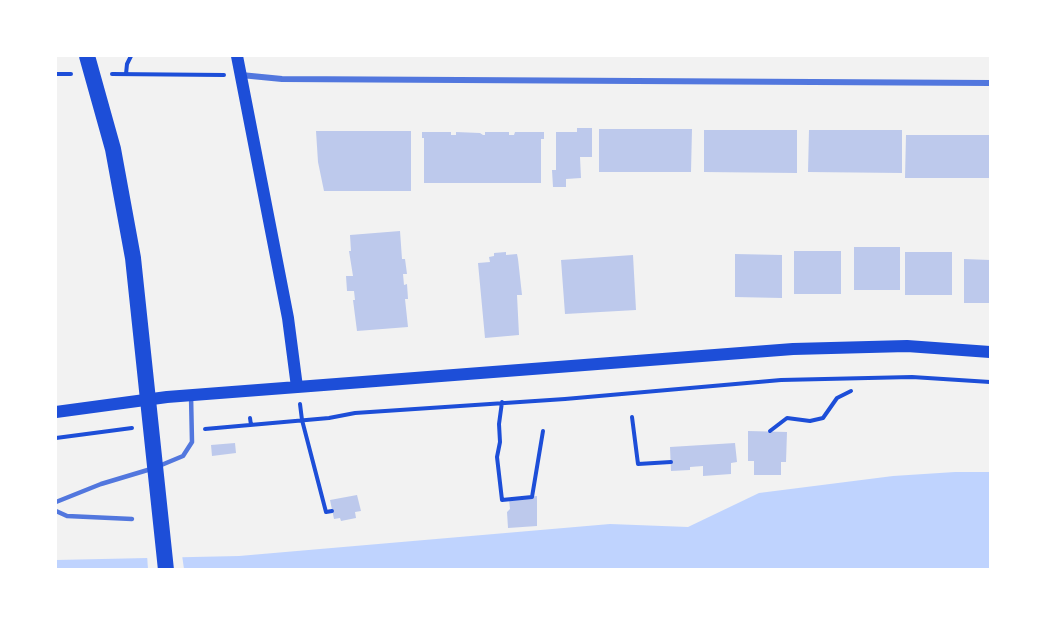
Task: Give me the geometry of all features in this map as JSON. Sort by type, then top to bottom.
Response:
[{"type":"highway","points":[[86,64],[100,80],[133,258],[166,570]]},
{"type":"main road","points":[[237,56],[288,318],[297,387]]},
{"type":"main road","points":[[56,412],[191,395],[828,347],[907,346],[990,352]]},
{"type":"street","points":[[240,75],[282,79],[990,83]]},
{"type":"lane","points":[[56,502],[183,456],[192,442],[191,395]]},
{"type":"lane","points":[[56,511],[67,516],[132,519]]},
{"type":"path","points":[[126,74],[131,56]]},
{"type":"path","points":[[56,74],[86,64]]},
{"type":"path","points":[[100,80],[126,74],[208,75]]},
{"type":"path","points":[[208,429],[302,420],[355,412],[565,399],[782,380],[912,376],[990,382]]},
{"type":"path","points":[[770,431],[787,418],[810,421],[822,418],[837,398],[851,391]]},
{"type":"path","points":[[502,402],[498,424],[500,442],[496,457],[502,500],[532,497],[543,431]]},
{"type":"path","points":[[339,408],[342,415]]},
{"type":"path","points":[[632,417],[638,464],[670,462]]},
{"type":"path","points":[[250,418],[251,425]]},
{"type":"path","points":[[302,420],[326,512],[332,511]]},
{"type":"path","points":[[56,438],[137,427]]},
{"type":"water","points":[[990,472],[990,569],[56,570],[56,560],[239,556],[610,524],[688,527],[759,493],[893,476]]},
{"type":"pier","points":[[147,555],[182,555],[184,569],[148,569]]},
{"type":"building","points":[[577,128],[592,128],[592,157],[580,157],[581,178],[566,179],[566,187],[553,187],[552,170],[556,170],[556,132],[577,132]]},
{"type":"building","points":[[599,129],[692,129],[691,172],[599,172]]},
{"type":"building","points":[[704,130],[797,130],[797,173],[704,172]]},
{"type":"building","points":[[809,130],[902,130],[902,173],[808,172]]},
{"type":"building","points":[[316,131],[411,131],[411,191],[324,191],[318,162]]},
{"type":"building","points":[[422,132],[485,135],[485,132],[509,132],[509,135],[514,135],[515,132],[544,132],[544,139],[541,139],[541,183],[424,183]]},
{"type":"building","points":[[906,135],[990,135],[990,178],[905,178]]},
{"type":"building","points":[[400,231],[402,259],[405,259],[407,274],[403,274],[404,285],[407,284],[408,299],[405,299],[408,327],[357,331],[354,291],[347,291],[346,276],[353,276],[349,251],[351,251],[350,235]]},
{"type":"building","points":[[854,247],[900,247],[900,290],[854,290]]},
{"type":"building","points":[[794,251],[841,251],[841,294],[794,294]]},
{"type":"building","points":[[506,252],[506,255],[517,254],[518,259],[522,295],[517,295],[519,335],[485,338],[478,263],[490,262],[489,257],[494,256],[494,253]]},
{"type":"building","points":[[905,252],[952,252],[952,295],[905,295]]},
{"type":"building","points":[[735,254],[782,255],[782,298],[735,297]]},
{"type":"building","points":[[633,255],[636,310],[565,314],[561,260]]},
{"type":"building","points":[[964,259],[990,260],[990,303],[964,303]]},
{"type":"building","points":[[748,431],[787,432],[786,462],[781,462],[781,475],[754,475],[754,461],[748,461]]},
{"type":"building","points":[[235,443],[236,453],[212,456],[211,445]]},
{"type":"building","points":[[735,443],[737,462],[731,463],[731,474],[703,476],[703,466],[690,467],[690,470],[671,471],[670,447]]},
{"type":"building","points":[[357,495],[361,511],[355,512],[356,518],[341,521],[340,518],[334,519],[330,500]]},
{"type":"building","points":[[537,496],[537,526],[508,528],[509,499]]}]
